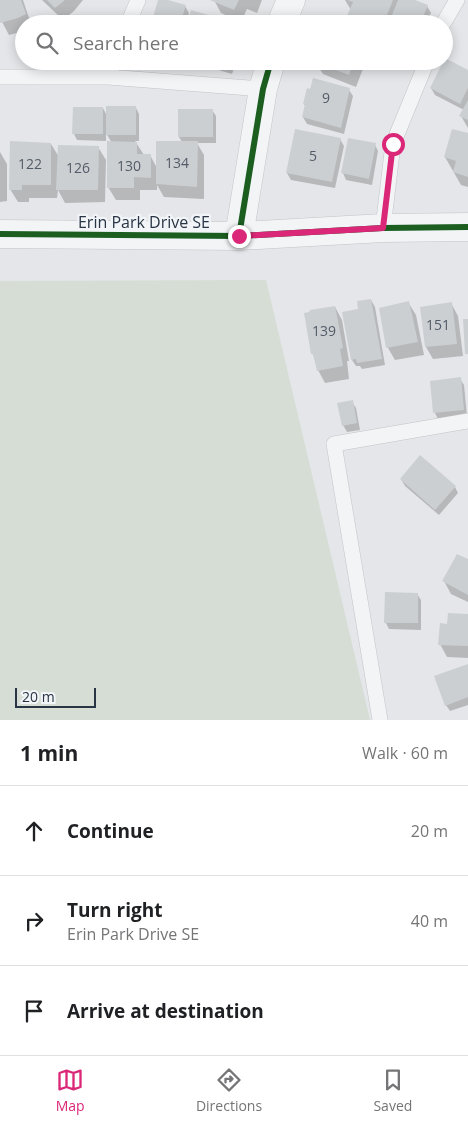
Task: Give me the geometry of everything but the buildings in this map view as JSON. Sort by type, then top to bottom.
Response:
[{"type":"street","points":[[285,15],[291,0]]},
{"type":"street","points":[[239,236],[263,89],[268,70]]},
{"type":"street","name":"Erin Park Drive SE","points":[[0,234],[239,236],[383,228],[468,227]]},
{"type":"lane","points":[[132,15],[138,0]]},
{"type":"lane","points":[[448,15],[456,0]]},
{"type":"lane","points":[[108,77],[111,70]]},
{"type":"lane","points":[[383,228],[393,144],[423,70]]},
{"type":"lane","points":[[0,77],[108,77],[263,89]]},
{"type":"lane","points":[[380,720],[334,444],[468,421]]},
{"type":"shaded area","points":[[266,280],[370,720],[0,720],[0,281]]},
{"type":"cycle path","points":[[239,236],[263,89],[268,70]]},
{"type":"cycle path","points":[[0,234],[239,236],[383,228],[468,227]]},
{"type":"route","points":[[239,236],[383,228],[393,144]]}]
